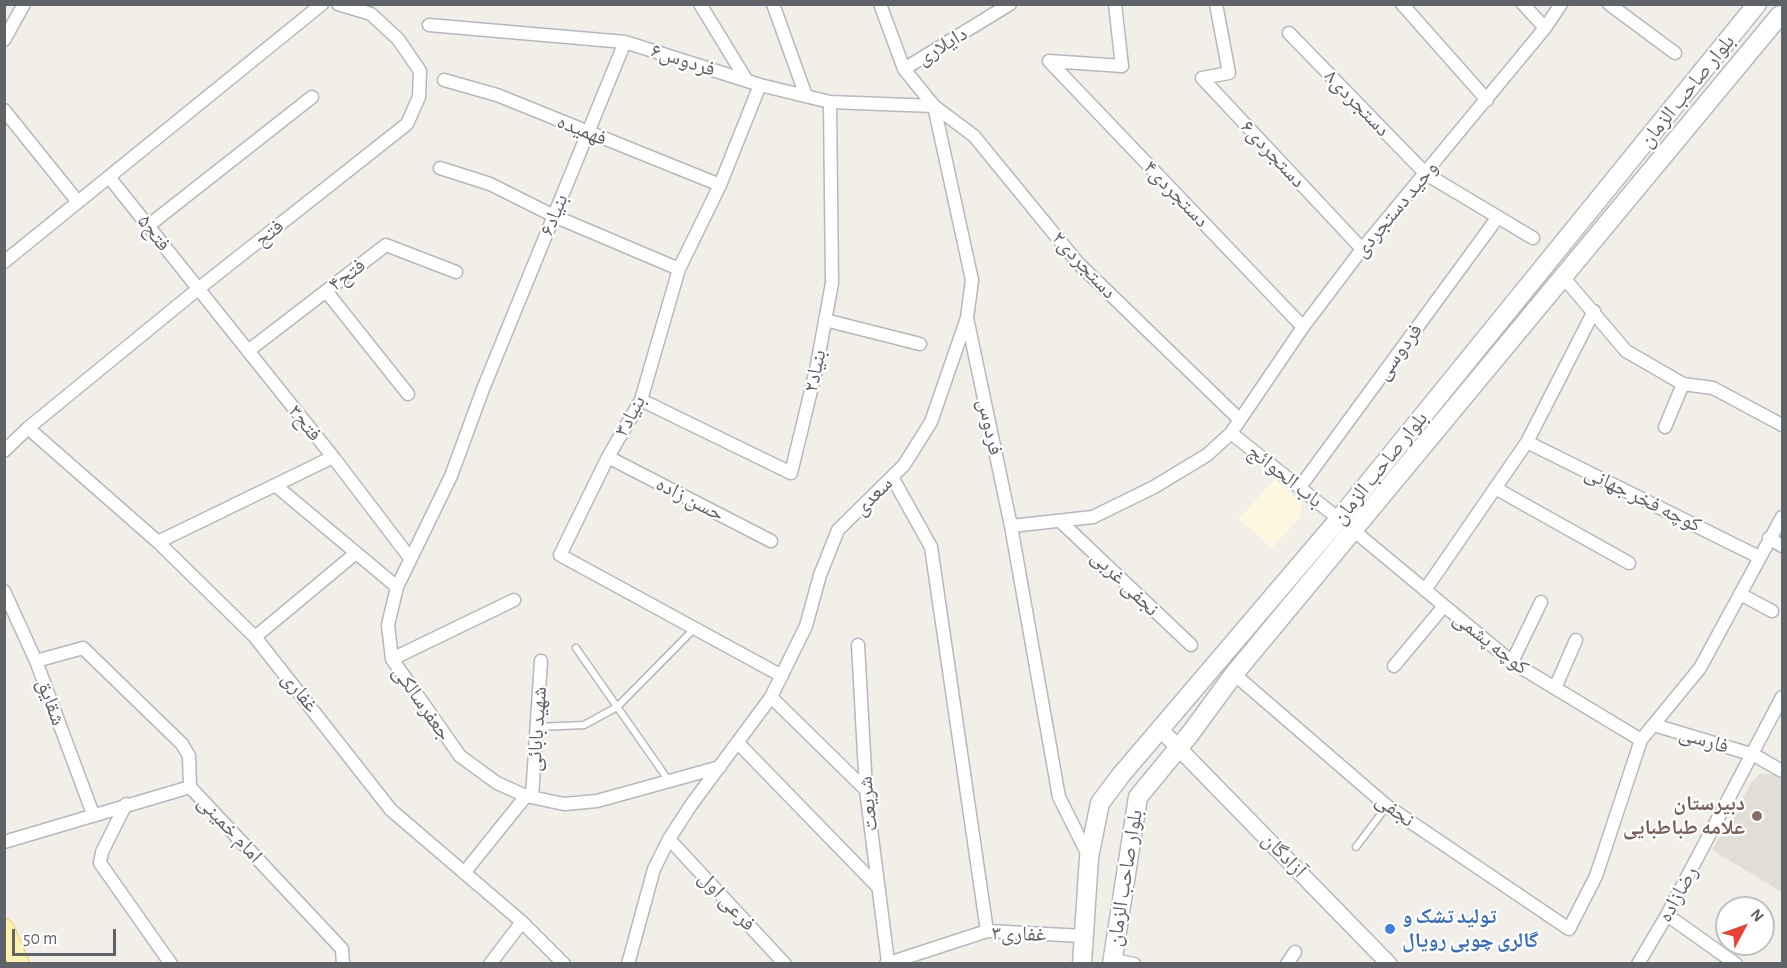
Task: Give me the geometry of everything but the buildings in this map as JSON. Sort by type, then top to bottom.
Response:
[{"type":"main road","points":[[1759,4],[1771,15],[1781,14]]},
{"type":"main road","name":"بلوار صاحب الزمان","points":[[1112,962],[1138,797],[1234,674],[1346,524],[1759,4]]},
{"type":"main road","name":"بلوار صاحب الزمان","points":[[1082,963],[1089,857],[1100,803],[1160,729],[1346,524],[1563,278],[1781,14]]},
{"type":"main road","points":[[4,929],[19,963]]},
{"type":"street","points":[[4,40],[24,4]]},
{"type":"street","points":[[4,262],[322,4]]},
{"type":"street","name":"فتح","points":[[4,451],[28,428],[198,289],[407,124],[419,98],[420,71],[398,39],[371,14],[338,4]]},
{"type":"street","points":[[700,4],[747,81]]},
{"type":"street","points":[[773,4],[806,96]]},
{"type":"street","name":"فردوس","points":[[880,4],[904,69],[934,106],[972,280],[967,318],[1011,526],[1059,796],[1089,857]]},
{"type":"street","name":"دایلاری","points":[[904,69],[1010,4]]},
{"type":"street","name":"دستجردی۴","points":[[1115,4],[1122,66],[1049,61],[1303,327]]},
{"type":"street","name":"دستجردی۶","points":[[1216,4],[1229,73],[1202,78],[1362,249]]},
{"type":"street","points":[[1402,4],[1487,100]]},
{"type":"street","points":[[1523,4],[1545,28]]},
{"type":"street","name":"وحید دستجردی","points":[[1231,433],[1303,327],[1362,249],[1487,100],[1545,28],[1561,4]]},
{"type":"street","points":[[1609,4],[1675,53]]},
{"type":"street","name":"فردوس۶","points":[[429,25],[626,42],[760,85],[830,102],[934,106]]},
{"type":"street","name":"دستجردی۸","points":[[1289,33],[1425,174],[1533,238]]},
{"type":"street","name":"بنیاد۶","points":[[483,389],[626,42]]},
{"type":"street","name":"فهمیده","points":[[444,80],[497,95],[720,185]]},
{"type":"street","name":"بنیاد۳","points":[[694,628],[560,555],[608,457],[641,400],[679,269],[720,185],[760,85]]},
{"type":"street","points":[[148,226],[312,98]]},
{"type":"street","name":"بنیاد۲","points":[[641,400],[791,473],[816,370],[832,283],[830,102]]},
{"type":"street","name":"دستجردی۲","points":[[934,106],[974,136],[1078,263],[1239,420]]},
{"type":"street","points":[[4,110],[78,202]]},
{"type":"street","points":[[440,168],[490,184],[554,216],[679,269]]},
{"type":"street","name":"فتح۵","points":[[109,177],[198,289]]},
{"type":"street","name":"فردوسی","points":[[1300,487],[1498,217]]},
{"type":"street","name":"فتح۴","points":[[248,351],[386,245],[456,272]]},
{"type":"street","points":[[1563,278],[1594,311],[1626,351],[1683,384],[1713,388],[1782,425]]},
{"type":"street","name":"فتح۳","points":[[198,289],[333,457],[410,558]]},
{"type":"street","points":[[326,291],[408,394]]},
{"type":"street","points":[[1425,590],[1527,442],[1594,311]]},
{"type":"street","name":"سعدی","points":[[628,963],[654,869],[669,839],[771,697],[806,626],[820,575],[838,530],[904,465],[931,422],[967,318]]},
{"type":"street","points":[[825,320],[920,344]]},
{"type":"street","points":[[1665,427],[1683,384]]},
{"type":"street","name":"جعفرسالکی","points":[[483,389],[451,476],[397,587],[388,625],[392,659],[460,756],[497,783],[529,797],[564,804],[597,801],[720,767]]},
{"type":"street","name":"غفاری","points":[[28,428],[158,542],[255,637],[391,810],[522,922],[564,963]]},
{"type":"street","points":[[1011,526],[1093,517],[1154,487],[1207,455],[1231,433]]},
{"type":"street","name":"باب الحوائج","points":[[1231,433],[1346,524]]},
{"type":"street","name":"کوچه فخر جهانی","points":[[1527,442],[1760,557]]},
{"type":"street","points":[[158,542],[333,457]]},
{"type":"street","name":"حسن زاده","points":[[608,457],[771,541]]},
{"type":"street","points":[[892,477],[931,547],[987,931]]},
{"type":"street","points":[[275,485],[397,587]]},
{"type":"street","points":[[1495,488],[1629,563]]},
{"type":"street","points":[[1641,740],[1700,668],[1782,517]]},
{"type":"street","name":"نجفی غربی","points":[[1060,520],[1191,645]]},
{"type":"street","name":"کوچه پشمی","points":[[1346,524],[1512,662],[1641,740]]},
{"type":"street","points":[[1769,538],[1782,546]]},
{"type":"street","points":[[255,637],[356,553]]},
{"type":"street","name":"شقایق","points":[[4,591],[36,662],[93,814]]},
{"type":"street","points":[[1740,594],[1772,611]]},
{"type":"street","points":[[392,659],[514,600]]},
{"type":"street","points":[[1512,662],[1540,602]]},
{"type":"street","points":[[1394,666],[1444,606]]},
{"type":"street","points":[[694,628],[782,676]]},
{"type":"street","points":[[1555,688],[1576,640]]},
{"type":"street","name":"شریعت","points":[[858,645],[866,790],[887,963]]},
{"type":"street","points":[[36,662],[83,648],[182,744],[189,756],[190,787]]},
{"type":"street","name":"شهید بابائی","points":[[529,797],[537,727],[541,661]]},
{"type":"street","name":"نجفی","points":[[1234,674],[1387,806],[1569,929],[1596,876],[1641,740]]},
{"type":"street","points":[[771,697],[866,790]]},
{"type":"street","name":"رضازاده","points":[[1638,963],[1667,915],[1754,755],[1782,697]]},
{"type":"street","name":"فارسی","points":[[1654,725],[1754,755],[1782,771]]},
{"type":"street","name":"آزادگان","points":[[1160,729],[1389,963]]},
{"type":"street","points":[[738,743],[878,887]]},
{"type":"street","name":"امام خمینی","points":[[4,842],[126,804],[190,787],[342,949],[343,963]]},
{"type":"street","points":[[464,873],[529,797]]},
{"type":"street","points":[[126,804],[102,852],[100,863],[171,963]]},
{"type":"street","name":"فرعی اول","points":[[669,839],[785,963]]},
{"type":"street","points":[[1667,915],[1736,963]]},
{"type":"street","points":[[490,963],[522,922]]},
{"type":"street","name":"غفاری۳","points":[[887,963],[987,931],[1084,936]]},
{"type":"street","points":[[1287,963],[1295,952]]},
{"type":"street","points":[[1112,962],[1134,963]]},
{"type":"lane","points":[[537,727],[584,725],[617,707],[694,628]]},
{"type":"lane","points":[[576,648],[669,782]]},
{"type":"lane","points":[[1356,847],[1387,806]]},
{"type":"shaded area","points":[[1275,479],[1302,503],[1300,517],[1272,548],[1239,519]]},
{"type":"shaded area","name":"دبیرستان علامه طباطبایی","points":[[1760,774],[1772,774],[1782,780],[1782,892],[1712,850],[1752,782]]},
{"type":"place","name":"دبیرستان علامه طباطبایی","points":[[1757,816]]},
{"type":"place","name":"تولید تشک و گالری چوبی رویال","points":[[1390,929]]}]
